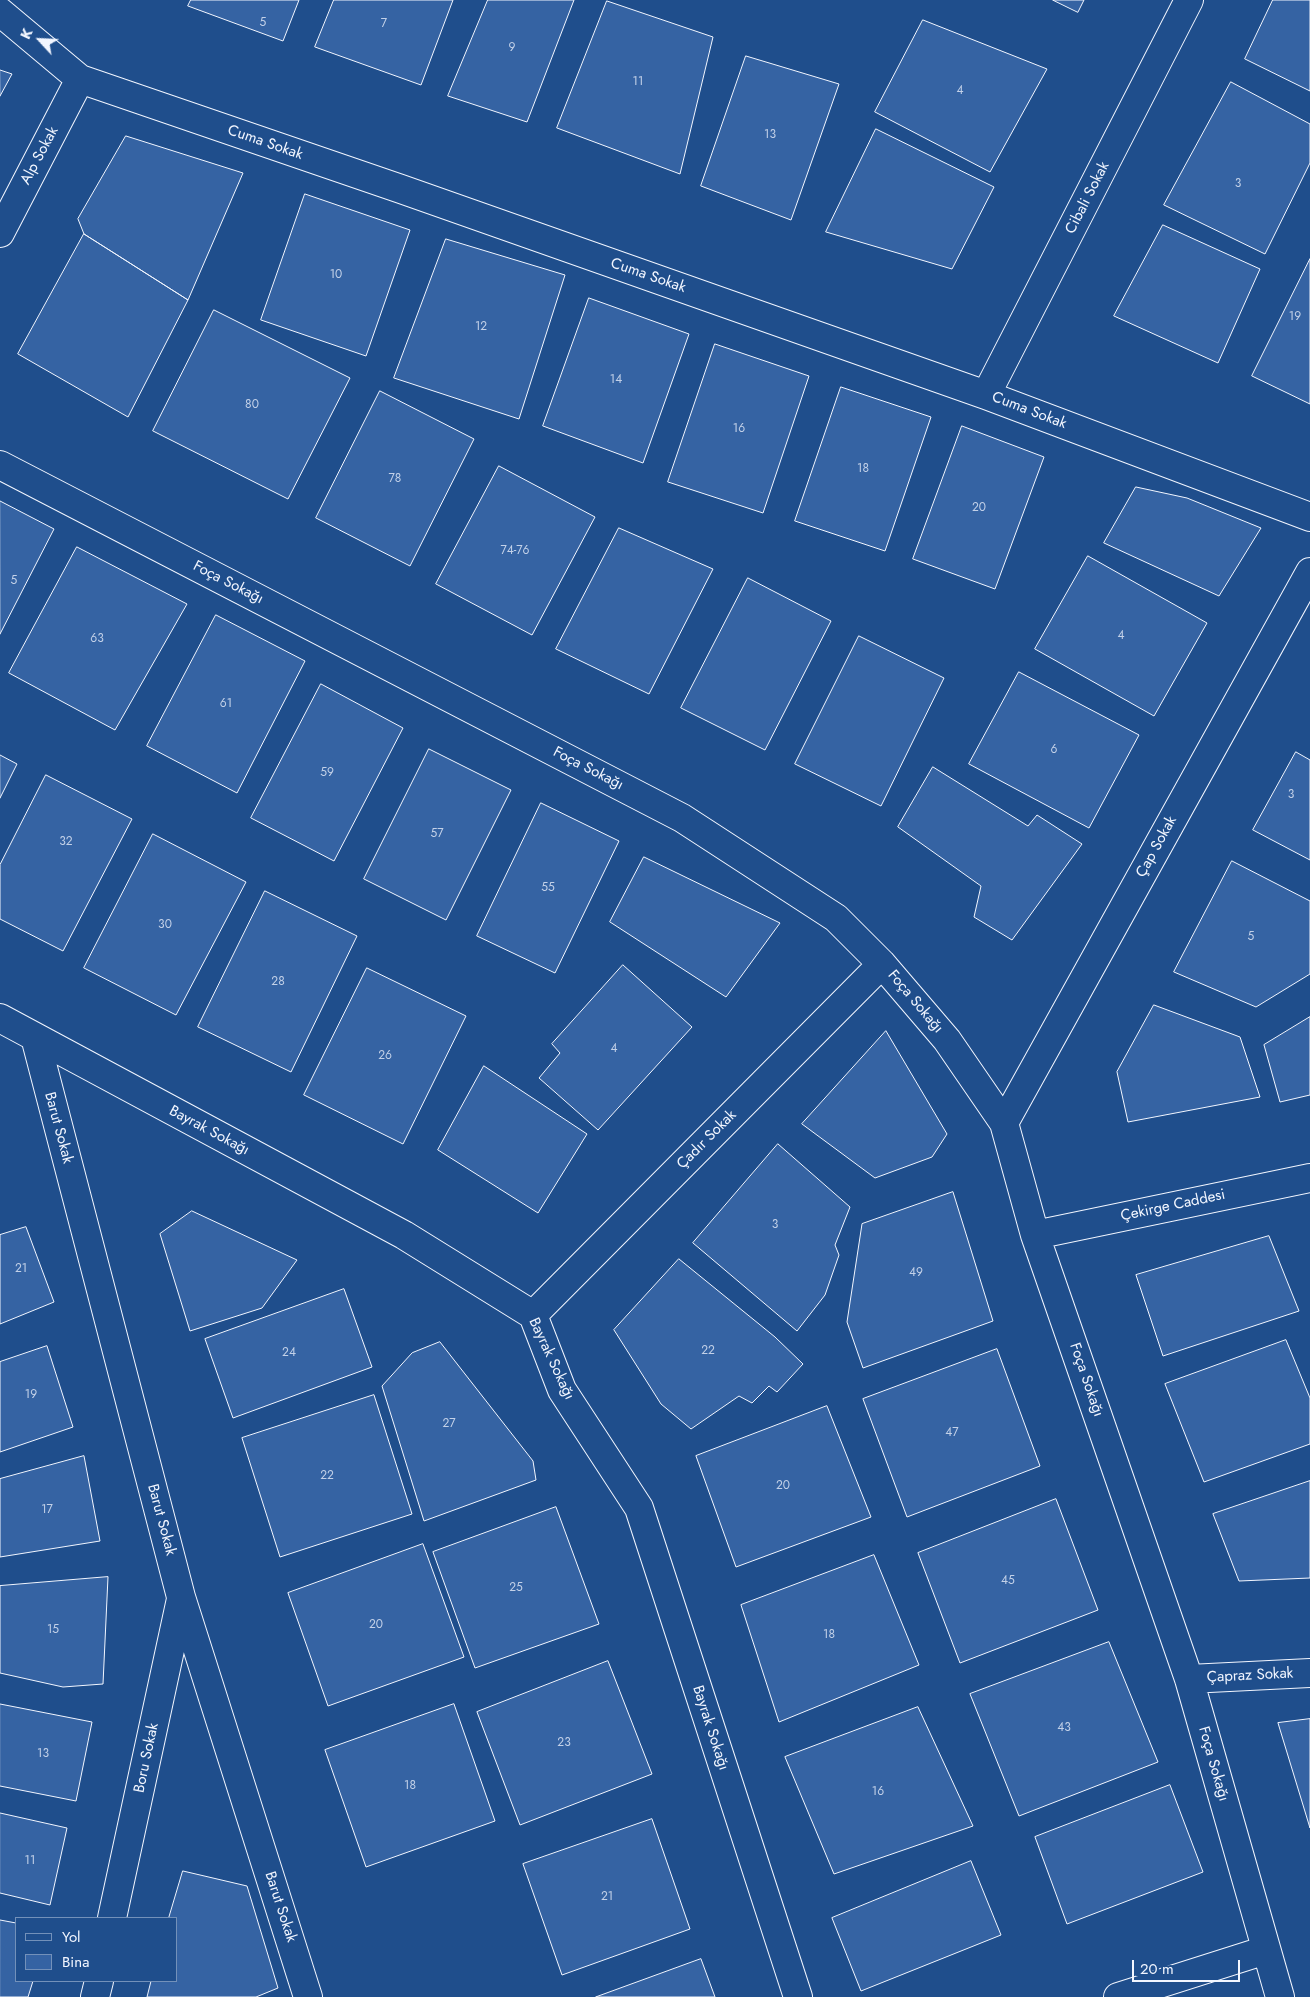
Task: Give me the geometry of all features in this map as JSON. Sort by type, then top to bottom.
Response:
[{"type":"street","name":"Cibali Sokak","points":[[986,395],[1189,0]]},
{"type":"street","name":"Cuma Sokak","points":[[0,12],[80,79],[401,189],[986,395],[1310,517]]},
{"type":"street","name":"Alp Sokak","points":[[0,233],[80,79]]},
{"type":"street","name":"Foça Sokağı","points":[[0,465],[682,818],[836,918],[882,964],[947,1040],[1004,1124],[1036,1235],[1189,1679],[1280,1997]]},
{"type":"street","name":"Çap Sokak","points":[[1004,1124],[1310,572]]},
{"type":"street","name":"Çadır Sokak","points":[[533,1315],[882,964]]},
{"type":"street","name":"Bayrak Sokağı","points":[[0,1018],[404,1235],[533,1315],[562,1390],[639,1508],[798,1997]]},
{"type":"street","name":"Barut Sokak","points":[[34,1037],[181,1597],[308,1997]]},
{"type":"street","name":"Çekirge Caddesi","points":[[1036,1235],[1310,1178]]},
{"type":"street","name":"Boru Sokak","points":[[112,1917],[181,1597]]},
{"type":"street","name":"Çapraz Sokak","points":[[1189,1679],[1310,1673]]},
{"type":"street","points":[[1118,1997],[1266,1950]]},
{"type":"street","points":[[95,1997],[99,1982]]},
{"type":"building","points":[[191,0],[299,0],[283,41],[188,6]]},
{"type":"building","points":[[334,0],[453,0],[421,85],[315,47]]},
{"type":"building","points":[[488,0],[574,0],[527,122],[448,96]]},
{"type":"building","points":[[1053,0],[1084,0],[1078,12]]},
{"type":"building","points":[[1273,0],[1310,0],[1310,91],[1245,59]]},
{"type":"building","points":[[607,1],[713,37],[680,174],[557,128]]},
{"type":"building","points":[[923,20],[1047,69],[990,172],[875,112]]},
{"type":"building","points":[[746,56],[839,84],[791,220],[701,186]]},
{"type":"building","points":[[0,70],[12,74],[0,96]]},
{"type":"building","points":[[1231,82],[1310,124],[1310,163],[1265,254],[1164,205]]},
{"type":"building","points":[[876,129],[994,187],[952,269],[826,232]]},
{"type":"building","points":[[126,136],[243,173],[188,300],[84,234],[78,219]]},
{"type":"building","points":[[305,194],[410,230],[366,356],[261,320]]},
{"type":"building","points":[[1163,225],[1260,269],[1218,363],[1114,316]]},
{"type":"building","points":[[84,234],[188,300],[128,417],[18,354]]},
{"type":"building","points":[[446,239],[565,275],[519,419],[394,378]]},
{"type":"building","points":[[1310,259],[1310,404],[1252,376]]},
{"type":"building","points":[[589,298],[689,334],[643,463],[543,426]]},
{"type":"building","points":[[214,310],[350,378],[288,499],[153,431]]},
{"type":"building","points":[[715,344],[809,376],[763,513],[668,482]]},
{"type":"building","points":[[841,387],[931,417],[885,551],[795,521]]},
{"type":"building","points":[[380,391],[474,439],[410,566],[316,518]]},
{"type":"building","points":[[962,426],[1044,457],[995,589],[913,559]]},
{"type":"building","points":[[499,466],[595,517],[532,635],[436,584]]},
{"type":"building","points":[[1136,487],[1187,498],[1261,528],[1219,596],[1104,543]]},
{"type":"building","points":[[0,501],[54,529],[0,634]]},
{"type":"building","points":[[619,528],[713,569],[649,694],[556,649]]},
{"type":"building","points":[[77,547],[187,604],[115,730],[9,673]]},
{"type":"building","points":[[1088,556],[1207,623],[1154,716],[1035,649]]},
{"type":"building","points":[[748,578],[831,621],[765,750],[681,708]]},
{"type":"building","points":[[216,615],[305,661],[237,793],[147,746]]},
{"type":"building","points":[[859,636],[944,678],[881,806],[795,764]]},
{"type":"building","points":[[1019,672],[1139,735],[1089,828],[969,764]]},
{"type":"building","points":[[321,684],[403,728],[334,861],[251,818]]},
{"type":"building","points":[[429,749],[511,790],[446,920],[364,879]]},
{"type":"building","points":[[1296,752],[1310,760],[1310,860],[1253,830]]},
{"type":"building","points":[[0,755],[17,764],[0,798]]},
{"type":"building","points":[[933,767],[1028,826],[1037,815],[1082,844],[1012,940],[974,917],[981,886],[898,827]]},
{"type":"building","points":[[46,775],[132,819],[63,951],[0,919],[0,865]]},
{"type":"building","points":[[541,803],[619,841],[555,973],[477,936]]},
{"type":"building","points":[[153,834],[246,882],[176,1015],[84,968]]},
{"type":"building","points":[[644,857],[780,923],[726,997],[610,922]]},
{"type":"building","points":[[1232,861],[1310,901],[1310,974],[1256,1007],[1174,972]]},
{"type":"building","points":[[265,891],[357,936],[291,1072],[198,1027]]},
{"type":"building","points":[[623,965],[692,1027],[598,1130],[539,1078],[560,1053],[552,1044]]},
{"type":"building","points":[[367,968],[466,1016],[403,1144],[304,1095]]},
{"type":"building","points":[[1154,1005],[1240,1037],[1260,1097],[1128,1122],[1117,1072]]},
{"type":"building","points":[[1310,1017],[1310,1095],[1280,1102],[1264,1045]]},
{"type":"building","points":[[886,1031],[947,1134],[932,1157],[875,1178],[802,1124]]},
{"type":"building","points":[[484,1066],[587,1134],[538,1213],[438,1150]]},
{"type":"building","points":[[778,1144],[850,1207],[835,1245],[839,1255],[825,1295],[797,1331],[693,1243]]},
{"type":"building","points":[[953,1192],[993,1321],[863,1368],[847,1322],[862,1224]]},
{"type":"building","points":[[192,1211],[297,1260],[262,1308],[190,1331],[160,1234]]},
{"type":"building","points":[[26,1227],[54,1302],[0,1324],[0,1235]]},
{"type":"building","points":[[1269,1236],[1299,1311],[1163,1356],[1136,1275]]},
{"type":"building","points":[[679,1259],[775,1337],[803,1364],[777,1392],[769,1386],[752,1403],[739,1396],[691,1429],[661,1404],[614,1330]]},
{"type":"building","points":[[344,1289],[372,1367],[233,1418],[205,1339]]},
{"type":"building","points":[[1286,1340],[1310,1398],[1310,1444],[1204,1482],[1165,1384]]},
{"type":"building","points":[[440,1342],[533,1461],[536,1480],[424,1521],[382,1386],[412,1353]]},
{"type":"building","points":[[47,1346],[73,1427],[0,1452],[0,1362]]},
{"type":"building","points":[[997,1349],[1040,1466],[907,1517],[863,1399]]},
{"type":"building","points":[[374,1395],[412,1514],[280,1557],[242,1438]]},
{"type":"building","points":[[827,1406],[871,1517],[736,1567],[696,1456]]},
{"type":"building","points":[[84,1456],[100,1541],[0,1557],[0,1479]]},
{"type":"building","points":[[1310,1481],[1310,1578],[1239,1581],[1213,1514]]},
{"type":"building","points":[[1056,1499],[1098,1610],[960,1663],[918,1553]]},
{"type":"building","points":[[556,1507],[599,1624],[475,1668],[433,1552]]},
{"type":"building","points":[[423,1544],[464,1657],[328,1706],[288,1593]]},
{"type":"building","points":[[874,1555],[919,1665],[779,1722],[741,1605]]},
{"type":"building","points":[[108,1577],[103,1684],[63,1687],[0,1673],[0,1586]]},
{"type":"building","points":[[1109,1642],[1158,1762],[1019,1816],[970,1694]]},
{"type":"building","points":[[608,1661],[652,1774],[520,1825],[477,1712]]},
{"type":"building","points":[[0,1704],[92,1722],[76,1801],[0,1786]]},
{"type":"building","points":[[454,1704],[495,1821],[366,1867],[325,1750]]},
{"type":"building","points":[[918,1707],[973,1826],[834,1874],[785,1757]]},
{"type":"building","points":[[1310,1719],[1310,1828],[1278,1723]]},
{"type":"building","points":[[1170,1785],[1203,1872],[1067,1924],[1035,1837]]},
{"type":"building","points":[[0,1813],[67,1828],[50,1905],[0,1893]]},
{"type":"building","points":[[652,1819],[690,1929],[562,1975],[523,1864]]},
{"type":"building","points":[[971,1861],[1001,1935],[861,1991],[832,1918]]},
{"type":"building","points":[[183,1871],[247,1886],[278,1988],[256,1997],[147,1997],[151,1982],[178,1982],[178,1917],[169,1917]]},
{"type":"building","points":[[0,1920],[15,1923],[15,1982],[33,1982],[28,1997],[0,1997]]},
{"type":"building","points":[[701,1959],[715,1997],[596,1997]]}]
